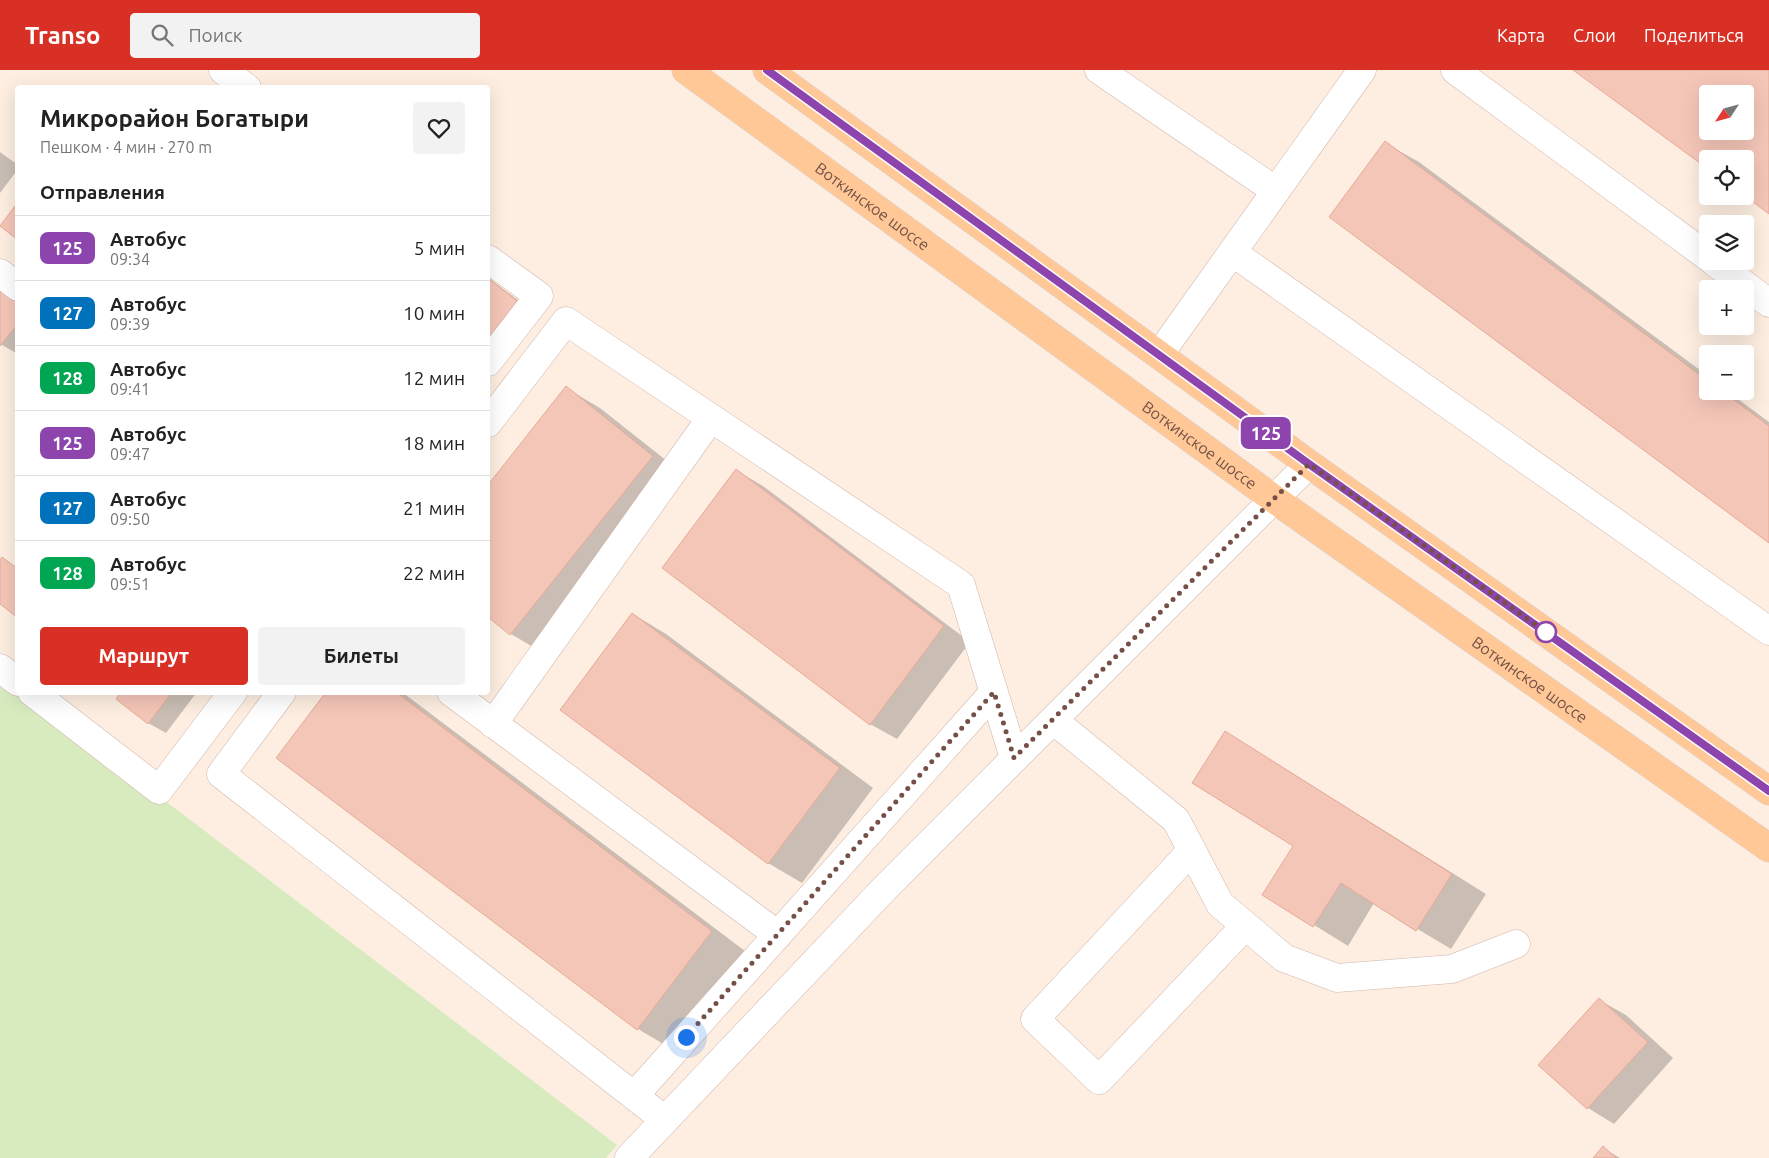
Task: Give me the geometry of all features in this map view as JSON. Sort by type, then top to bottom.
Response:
[{"type":"main road","name":"Воткинское шоссе","points":[[686,70],[1274,498],[1769,848]]},
{"type":"main road","points":[[767,70],[1309,464],[1769,791]]},
{"type":"street","points":[[223,70],[243,85]]},
{"type":"street","points":[[1099,70],[1276,190]]},
{"type":"street","points":[[1159,355],[1362,70]]},
{"type":"street","points":[[1455,70],[1699,250]]},
{"type":"street","points":[[1232,252],[1769,630]]},
{"type":"street","points":[[490,260],[539,296],[490,359]]},
{"type":"street","points":[[1725,270],[1769,303]]},
{"type":"street","points":[[0,273],[15,284]]},
{"type":"street","points":[[490,420],[566,321],[961,585],[1014,758]]},
{"type":"street","points":[[493,724],[711,418]]},
{"type":"street","points":[[629,1158],[886,887],[1309,464]]},
{"type":"street","points":[[0,668],[15,680]]},
{"type":"street","points":[[634,1096],[994,692]]},
{"type":"street","points":[[36,695],[159,790],[231,695]]},
{"type":"street","points":[[280,695],[220,774],[665,1120]]},
{"type":"street","points":[[455,695],[778,935]]},
{"type":"street","points":[[1053,720],[1176,820],[1220,904],[1284,958],[1337,978],[1452,969],[1516,944]]},
{"type":"street","points":[[1192,850],[1036,1019],[1099,1080],[1245,926]]},
{"type":"green space","points":[[0,675],[15,686],[15,695],[26,695],[617,1145],[606,1158],[0,1158]]},
{"type":"building","points":[[1573,70],[1769,70],[1769,214],[1754,203],[1754,150],[1699,150],[1699,162]]},
{"type":"building","points":[[1385,141],[1699,374],[1699,400],[1734,400],[1769,426],[1769,543],[1329,217]]},
{"type":"building","points":[[15,206],[15,238],[0,226]]},
{"type":"building","points":[[490,280],[517,301],[490,336]]},
{"type":"building","points":[[0,289],[15,300],[15,328],[0,346]]},
{"type":"building","points":[[566,386],[653,456],[510,635],[490,619],[490,482]]},
{"type":"building","points":[[736,469],[944,626],[870,725],[662,568]]},
{"type":"building","points":[[2,557],[15,567],[15,616],[0,604],[0,560]]},
{"type":"building","points":[[632,613],[840,768],[768,864],[560,710]]},
{"type":"building","points":[[119,695],[170,695],[148,724],[116,699]]},
{"type":"building","points":[[324,695],[400,695],[712,931],[637,1030],[276,758]]},
{"type":"building","points":[[1225,731],[1452,874],[1416,931],[1341,883],[1313,927],[1262,895],[1293,846],[1192,783]]},
{"type":"building","points":[[1599,998],[1648,1042],[1587,1109],[1538,1065]]},
{"type":"building","points":[[1603,1146],[1616,1158],[1593,1158]]},
{"type":"bus line","name":"125","points":[[767,70],[1309,464],[1769,791]]},
{"type":"route","points":[[686,1037],[994,692],[1014,758],[1309,464],[1546,632]]}]
